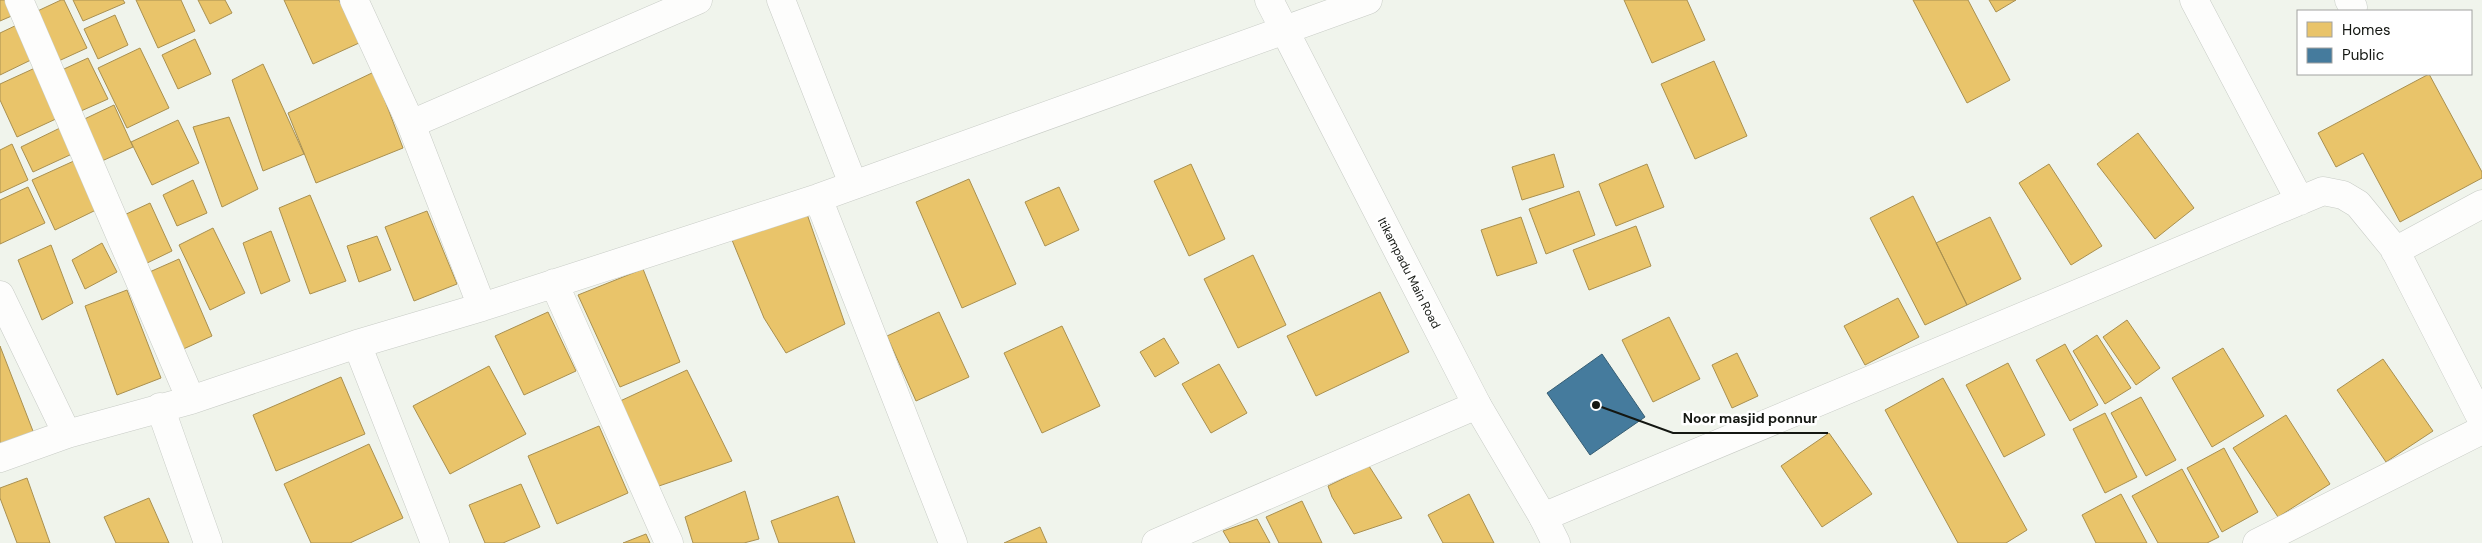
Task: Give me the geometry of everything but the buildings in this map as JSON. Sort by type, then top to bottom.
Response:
[{"type":"street","points":[[19,0],[191,400]]},
{"type":"street","points":[[354,0],[411,124],[482,307]]},
{"type":"street","points":[[411,124],[698,0]]},
{"type":"street","points":[[781,0],[853,184]]},
{"type":"street","name":"Itikampadu Main Road","points":[[1269,0],[1477,405],[1543,517],[1556,543]]},
{"type":"street","points":[[0,458],[67,434],[191,400],[357,344],[482,307],[818,198],[1368,0]]},
{"type":"street","points":[[2194,0],[2300,201]]},
{"type":"street","points":[[1543,517],[2323,191],[2343,195],[2358,204],[2395,251],[2482,420]]},
{"type":"street","points":[[818,198],[953,543]]},
{"type":"street","points":[[2395,251],[2482,204]]},
{"type":"street","points":[[554,283],[669,543]]},
{"type":"street","points":[[0,295],[67,434]]},
{"type":"street","points":[[357,344],[435,543]]},
{"type":"street","points":[[1156,543],[1477,405]]},
{"type":"street","points":[[160,407],[208,543]]},
{"type":"street","points":[[2257,543],[2482,430]]},
{"type":"place","name":"Noor masjid ponnur","points":[[1596,405]]}]
